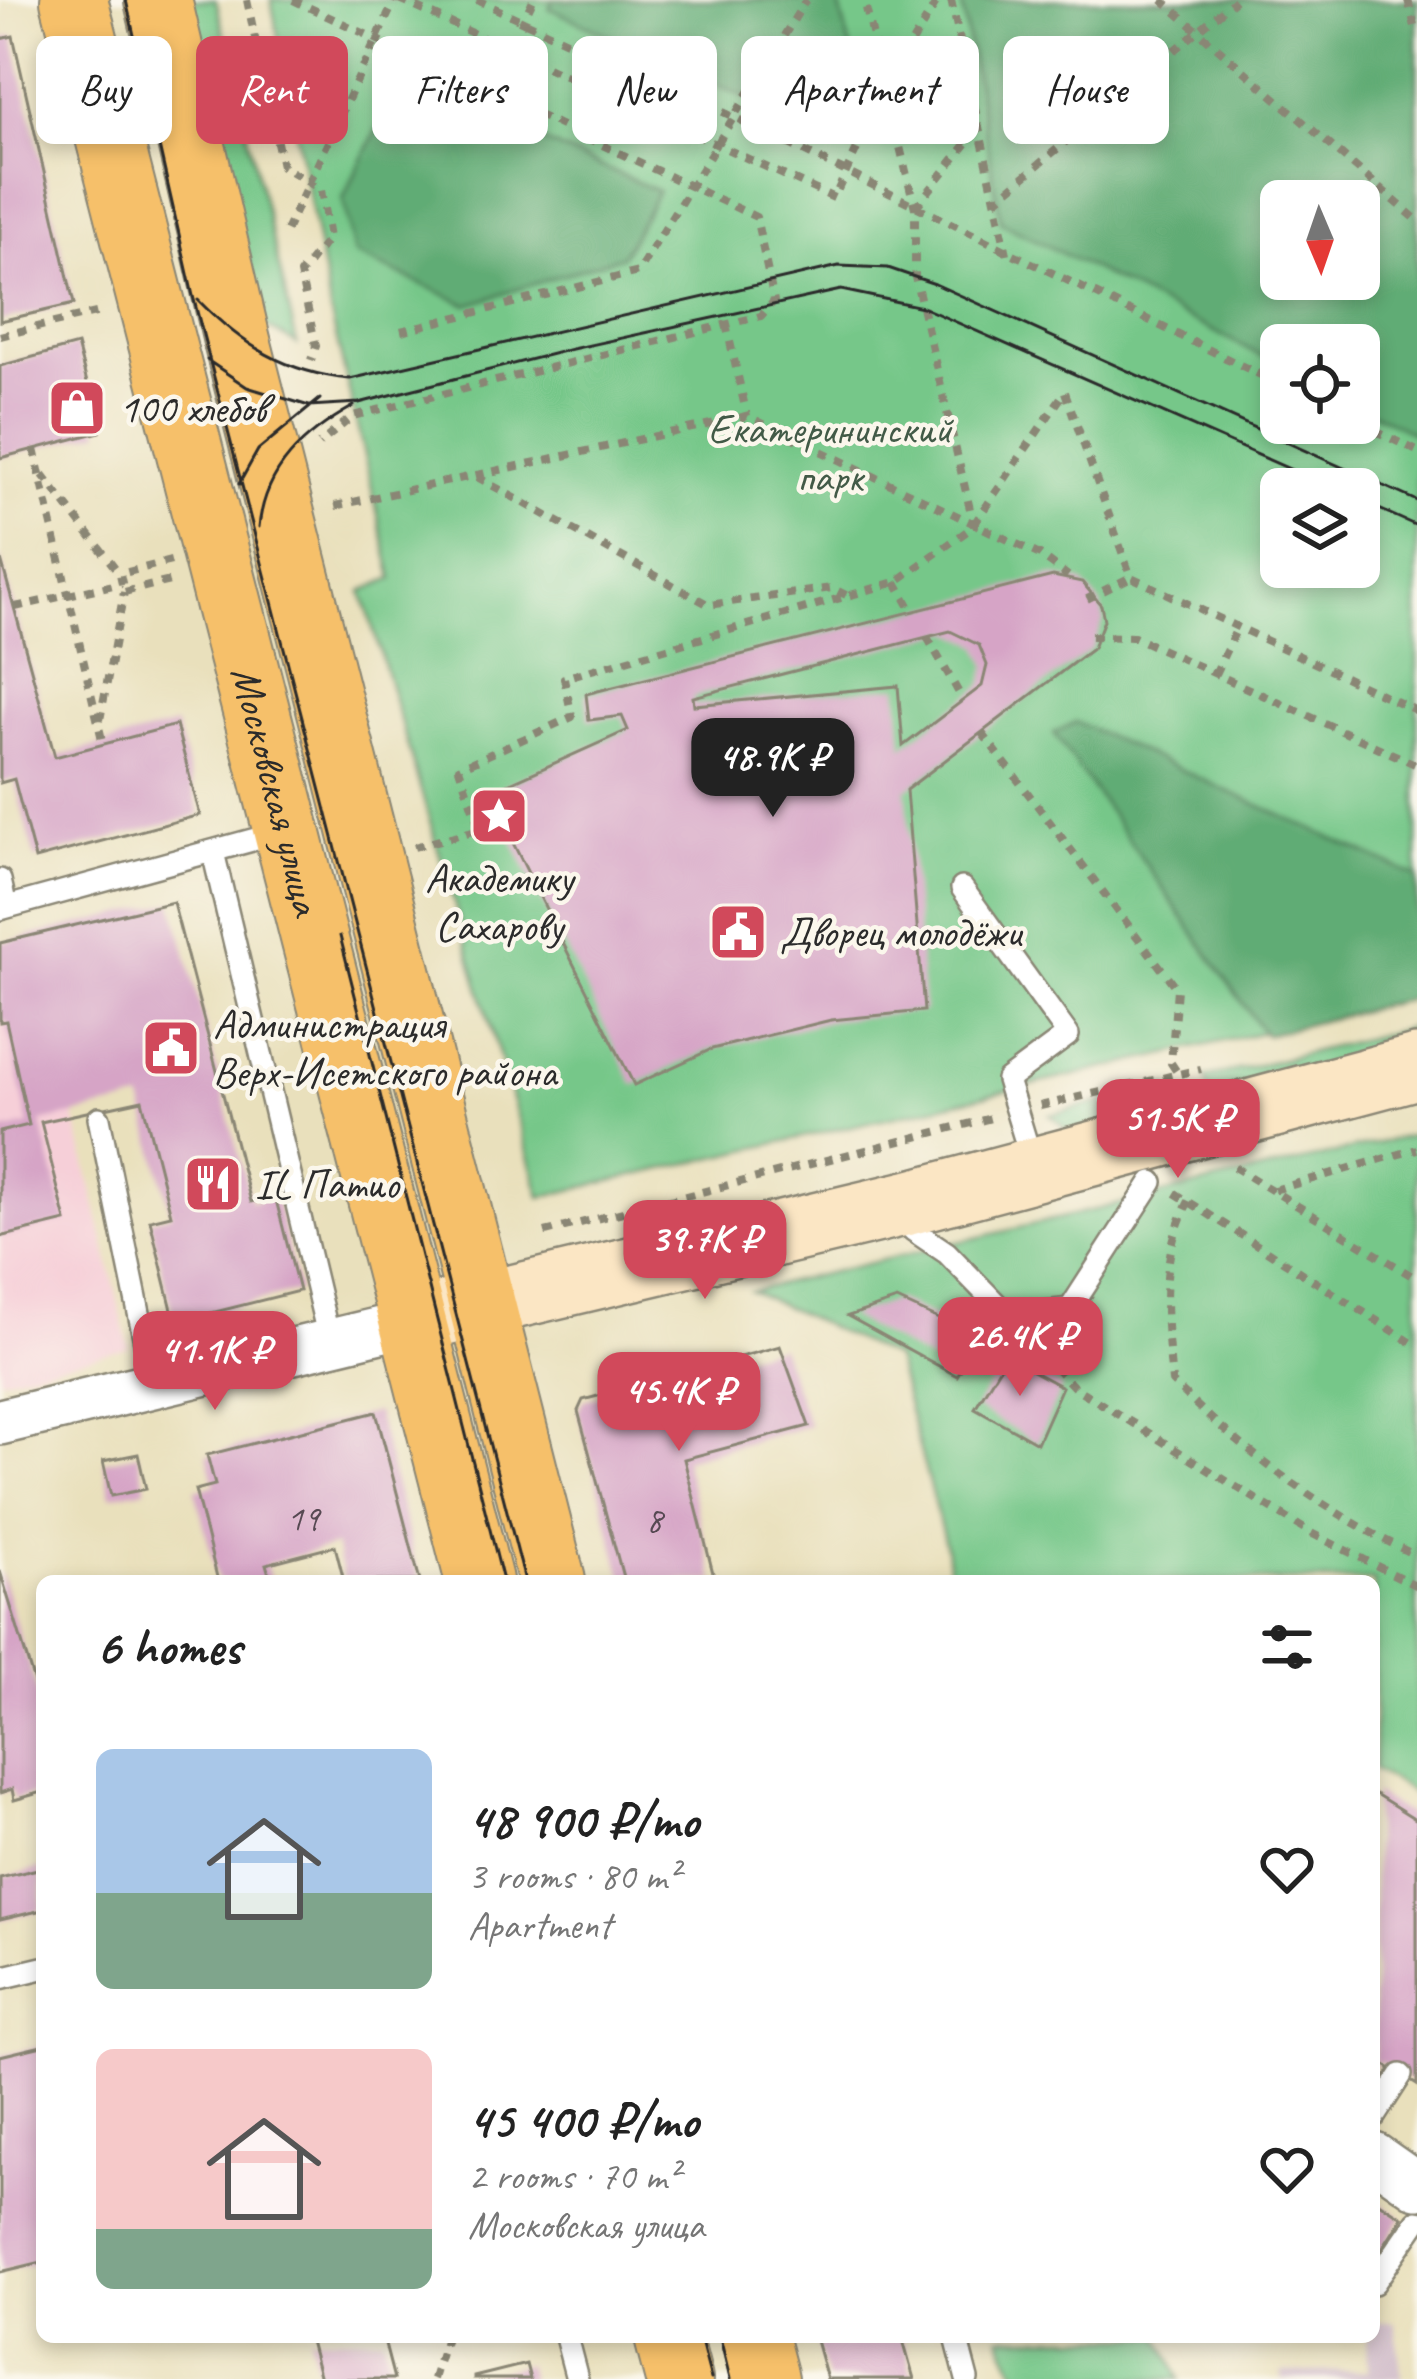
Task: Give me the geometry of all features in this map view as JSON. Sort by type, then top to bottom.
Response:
[{"type":"main road","name":"Московская улица","points":[[74,0],[476,1575]]},
{"type":"main road","name":"Московская улица","points":[[158,0],[479,1304],[551,1575]]},
{"type":"main road","points":[[410,1323],[1035,1171],[1417,1067]]},
{"type":"main road","points":[[670,2343],[679,2379]]},
{"type":"main road","points":[[756,2343],[765,2379]]},
{"type":"street","points":[[0,1422],[410,1323]]},
{"type":"street","points":[[1380,2160],[1417,2186]]},
{"type":"lane","points":[[0,880],[3,908],[284,831]]},
{"type":"lane","points":[[213,852],[330,1344]]},
{"type":"lane","points":[[962,888],[1068,1035],[1007,1080],[1035,1171]]},
{"type":"lane","points":[[99,1118],[154,1387]]},
{"type":"lane","points":[[908,1203],[913,1230],[947,1253],[1008,1316],[1070,1309],[1152,1182]]},
{"type":"lane","points":[[0,1978],[36,1969]]},
{"type":"lane","points":[[1380,2108],[1401,2075]]},
{"type":"lane","points":[[1380,2274],[1417,2222]]},
{"type":"lane","points":[[568,2343],[577,2379]]},
{"type":"lane","points":[[958,2343],[967,2379]]},
{"type":"path","points":[[247,0],[282,166],[320,190],[329,238],[300,274],[316,346],[310,360]]},
{"type":"path","points":[[293,0],[373,36]]},
{"type":"path","points":[[378,36],[397,0],[479,36]]},
{"type":"path","points":[[477,0],[736,118],[1007,256],[1260,375]]},
{"type":"path","points":[[515,36],[533,0]]},
{"type":"path","points":[[401,331],[638,272],[806,0]]},
{"type":"path","points":[[864,0],[874,36]]},
{"type":"path","points":[[916,36],[938,0]]},
{"type":"path","points":[[951,0],[959,36]]},
{"type":"path","points":[[1162,0],[1417,220]]},
{"type":"path","points":[[995,201],[1235,0]]},
{"type":"path","points":[[1408,0],[1417,34]]},
{"type":"path","points":[[286,231],[372,49]]},
{"type":"path","points":[[548,67],[834,198],[860,144]]},
{"type":"path","points":[[320,444],[353,416],[761,316],[775,302],[756,217],[548,117]]},
{"type":"path","points":[[979,128],[1007,256]]},
{"type":"path","points":[[901,144],[915,208],[915,277],[974,526]]},
{"type":"path","points":[[915,208],[966,144]]},
{"type":"path","points":[[0,336],[111,309]]},
{"type":"path","points":[[726,325],[747,416]]},
{"type":"path","points":[[434,842],[480,829],[459,768],[572,717],[564,678],[896,582],[974,526],[1065,392],[1131,577],[1417,711]]},
{"type":"path","points":[[335,506],[747,416],[1040,555],[1068,576]]},
{"type":"path","points":[[1380,433],[1417,451]]},
{"type":"path","points":[[34,449],[104,743]]},
{"type":"path","points":[[38,469],[122,583],[99,725]]},
{"type":"path","points":[[474,476],[709,604],[832,588],[848,596]]},
{"type":"path","points":[[122,583],[173,561]]},
{"type":"path","points":[[1087,599],[1131,577]]},
{"type":"path","points":[[15,607],[122,583],[177,579]]},
{"type":"path","points":[[896,582],[912,611]]},
{"type":"path","points":[[1215,674],[1237,628]]},
{"type":"path","points":[[1090,636],[1134,637],[1417,765]]},
{"type":"path","points":[[927,637],[963,700]]},
{"type":"path","points":[[982,733],[1177,989],[1171,1063]]},
{"type":"path","points":[[545,1232],[1203,1068]]},
{"type":"path","points":[[1272,1190],[1417,1149]]},
{"type":"path","points":[[1214,1154],[1417,1279]]},
{"type":"path","points":[[1152,1182],[1417,1346]]},
{"type":"path","points":[[1189,1201],[1174,1230],[1162,1279],[1172,1382],[1228,1437],[1314,1501],[1417,1556]]},
{"type":"path","points":[[1008,1316],[1074,1387],[1311,1532],[1417,1586]]},
{"type":"path","points":[[434,2379],[444,2343]]},
{"type":"shaded area","points":[[51,1014],[129,1348],[0,1379],[0,1025]]},
{"type":"shaded area","points":[[1380,2322],[1395,2322],[1402,2379],[1282,2379],[1282,2372],[1368,2371],[1367,2343],[1380,2343]]},
{"type":"green space","points":[[179,0],[216,0],[224,36],[196,36],[196,73]]},
{"type":"green space","name":"Екатерининский парк","points":[[271,0],[1417,0],[1417,997],[541,1197],[362,591],[393,578],[332,319],[299,144],[348,144],[348,36],[278,36]]},
{"type":"green space","points":[[553,0],[838,0],[848,36],[741,36],[741,95],[717,84],[717,36],[611,36],[549,8]]},
{"type":"green space","points":[[961,0],[1417,0],[1417,435],[1380,416],[1380,324],[1260,324],[1260,355],[1001,222],[979,100],[979,36],[967,36]]},
{"type":"green space","points":[[372,140],[372,144],[548,143],[658,191],[622,256],[468,305],[354,254],[343,199]]},
{"type":"green space","points":[[213,144],[250,144],[297,344],[254,320]]},
{"type":"green space","points":[[1076,722],[1417,877],[1417,997],[1265,1035],[1054,733]]},
{"type":"green space","points":[[1417,1026],[1417,1046],[1211,1096],[1205,1078]]},
{"type":"green space","points":[[1169,1085],[1177,1110],[1072,1134],[1050,1115]]},
{"type":"green space","points":[[1417,1134],[1417,1795],[1380,1773],[1380,1575],[949,1575],[946,1547],[895,1358],[751,1291]]},
{"type":"green space","points":[[1003,2343],[1163,2343],[1180,2379],[1020,2379]]},
{"type":"building","points":[[13,36],[74,304],[0,321],[0,39]]},
{"type":"building","points":[[77,345],[100,432],[0,458],[0,366]]},
{"type":"building","points":[[0,556],[55,757],[176,725],[200,815],[35,859],[14,779],[0,783]]},
{"type":"building","name":"Дворец молодёжи","points":[[1053,576],[1082,582],[1101,605],[1104,620],[1093,648],[906,790],[924,1011],[831,1020],[712,1049],[634,1085],[488,793],[628,730],[622,716],[589,720],[586,694]],"holes":[[[950,631],[979,645],[987,665],[982,686],[903,746],[898,686],[694,705],[693,697]]]},
{"type":"building","points":[[173,902],[251,1202],[275,1196],[299,1291],[175,1322],[150,1220],[171,1215],[142,1100],[41,1122],[66,1221],[0,1237],[0,1132],[29,1125],[6,1021],[0,1022],[0,943]]},
{"type":"building","points":[[897,1300],[980,1338],[957,1376],[848,1316]]},
{"type":"building","points":[[780,1346],[809,1426],[684,1459],[713,1575],[622,1575],[578,1411],[583,1400]]},
{"type":"building","points":[[1006,1357],[1062,1387],[1037,1443],[975,1408]]},
{"type":"building","points":[[376,1412],[418,1575],[342,1575],[335,1546],[266,1564],[269,1575],[216,1575],[195,1490],[215,1485],[207,1455]]},
{"type":"building","points":[[138,1454],[146,1489],[111,1496],[103,1461]]},
{"type":"building","points":[[0,1571],[36,1688],[36,1794],[14,1800],[12,1789],[0,1793]]},
{"type":"building","points":[[1380,1797],[1417,1820],[1417,2085],[1380,2062]]},
{"type":"building","points":[[36,1869],[36,1911],[0,1920],[0,1878]]},
{"type":"building","points":[[36,2047],[36,2263],[0,2272],[0,2056]]},
{"type":"building","points":[[1380,2203],[1402,2217],[1380,2252]]},
{"type":"building","points":[[311,2343],[385,2343],[394,2379],[320,2379]]},
{"type":"building","points":[[817,2343],[904,2343],[914,2379],[827,2379]]},
{"type":"building","points":[[526,2364],[530,2379],[474,2379],[474,2377]]},
{"type":"tram line","points":[[126,0],[193,296],[523,1575]]},
{"type":"tram line","points":[[198,300],[266,354],[305,370],[350,379],[839,266],[888,268],[935,284],[1417,501]]},
{"type":"tram line","points":[[207,360],[247,387],[309,406],[359,403],[572,349],[841,290],[922,307],[1287,468]]},
{"type":"tram line","points":[[239,484],[258,450],[320,399]]},
{"type":"tram line","points":[[259,527],[269,487],[290,455],[319,428],[354,406]]},
{"type":"tram line","points":[[1380,509],[1417,526]]},
{"type":"tram line","points":[[340,936],[501,1575]]},
{"type":"tram line","points":[[702,2343],[711,2379]]},
{"type":"tram line","points":[[721,2343],[730,2379]]},
{"type":"place","name":"100 хлебов","points":[[77,408]]},
{"type":"place","name":"Академику Сахарову","points":[[499,816]]},
{"type":"place","name":"Дворец молодёжи","points":[[738,932]]},
{"type":"place","name":"Администрация Верх-Исетского района","points":[[171,1048]]},
{"type":"place","name":"IL Патио","points":[[213,1184]]}]
